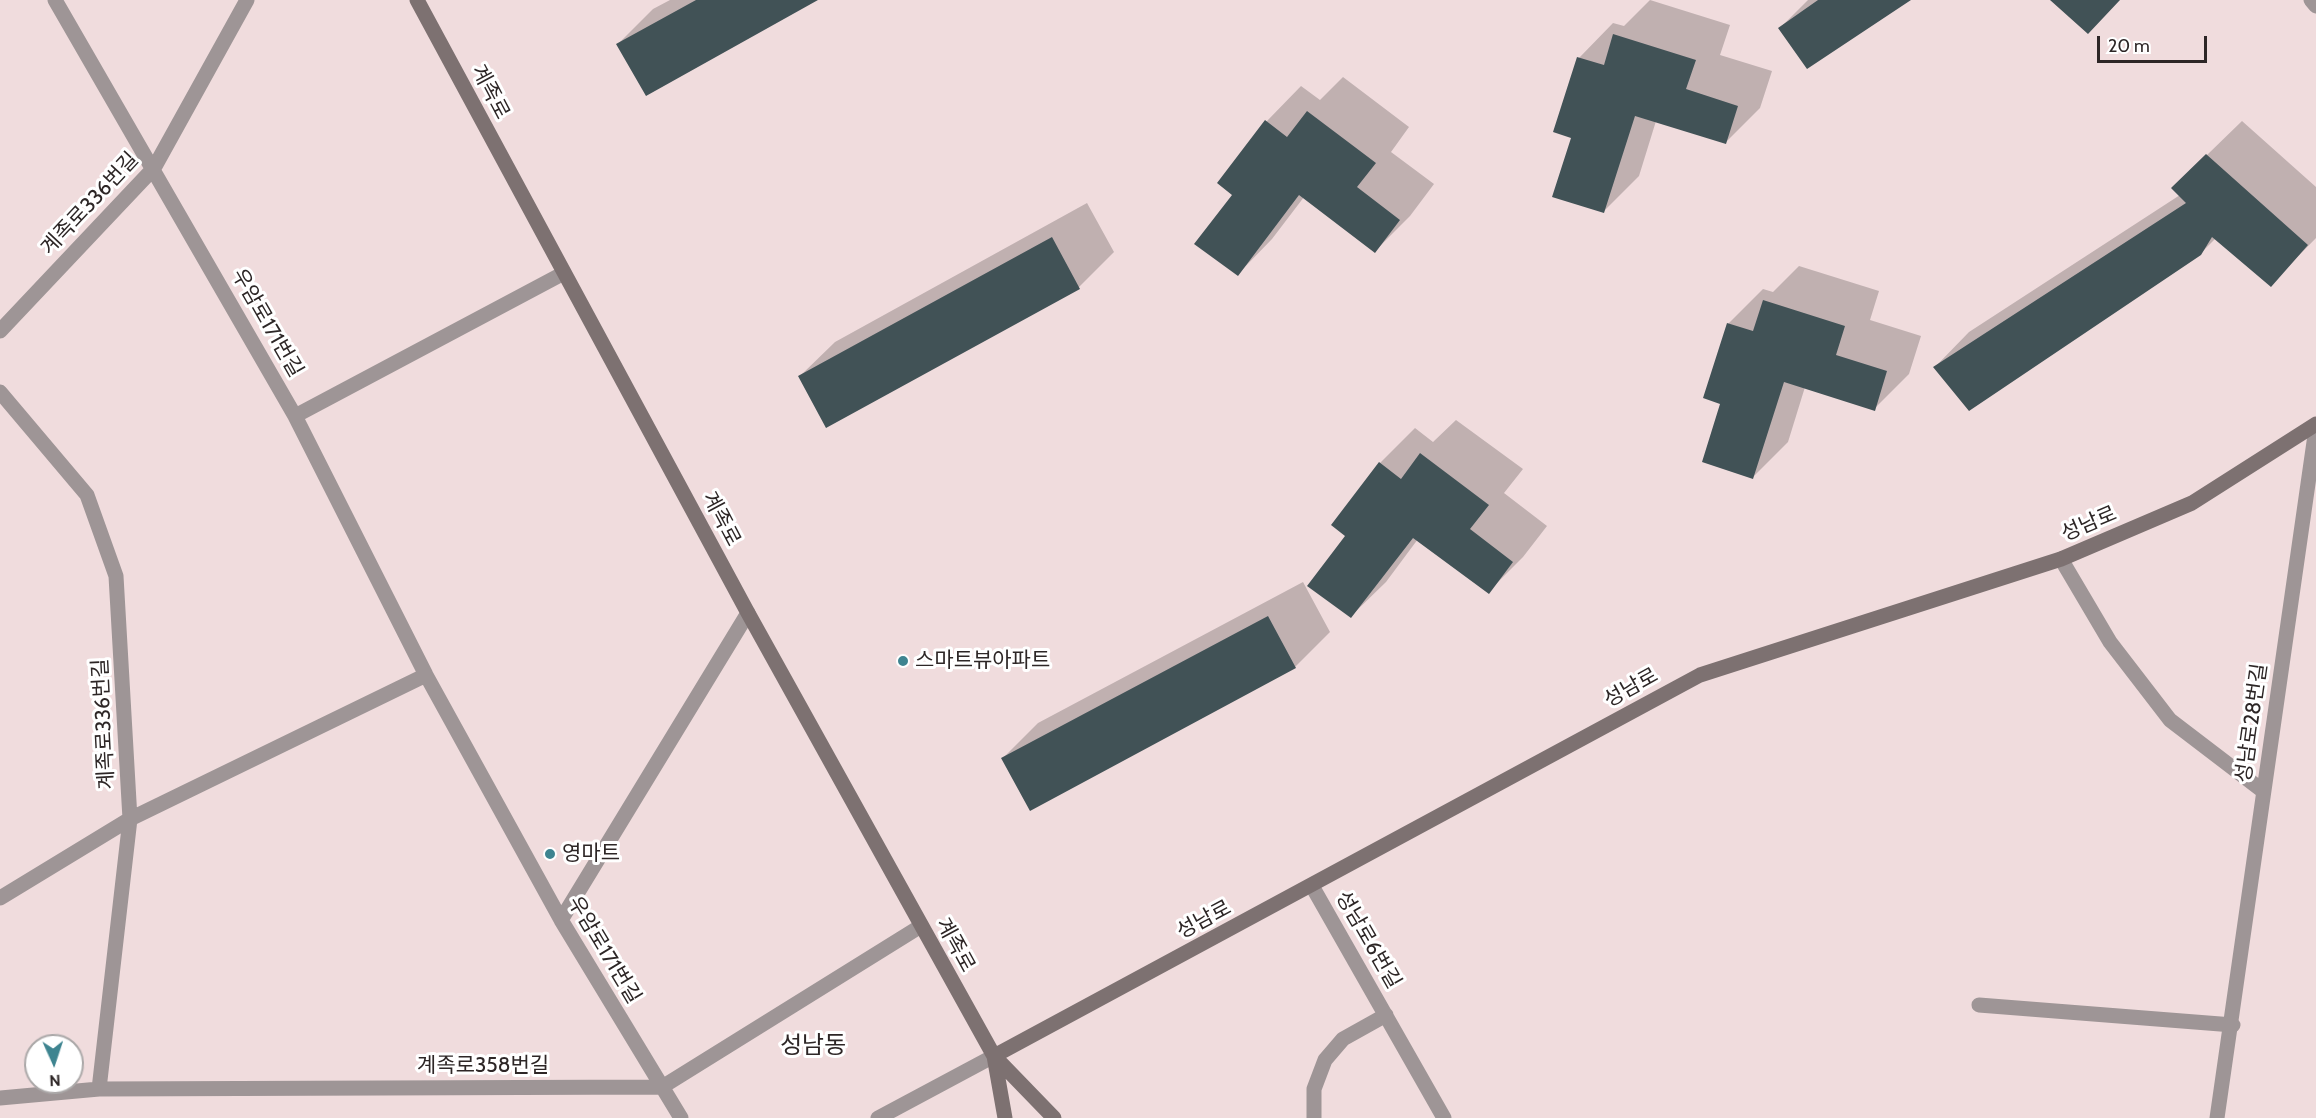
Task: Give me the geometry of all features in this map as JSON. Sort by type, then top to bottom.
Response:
[{"type":"main road","name":"계족로","points":[[417,0],[748,613],[994,1056],[1053,1118]]},
{"type":"main road","name":"성남로","points":[[994,1056],[1700,675],[2061,559],[2192,503],[2316,426]]},
{"type":"main road","name":"계족로","points":[[994,1056],[1005,1118]]},
{"type":"street","name":"우암로171번길","points":[[55,0],[295,416],[426,675],[561,920],[681,1118]]},
{"type":"street","name":"계족로336번길","points":[[0,331],[154,168],[247,0]]},
{"type":"street","points":[[2311,0],[2316,6]]},
{"type":"street","points":[[295,416],[564,273]]},
{"type":"street","name":"계족로336번길","points":[[0,392],[87,495],[116,576],[130,819],[99,1089]]},
{"type":"street","name":"성남로28번길","points":[[2217,1118],[2233,1025],[2263,791],[2316,426]]},
{"type":"street","points":[[2061,559],[2110,642],[2170,720],[2263,791]]},
{"type":"street","points":[[561,920],[748,613]]},
{"type":"street","points":[[0,898],[130,819],[426,675]]},
{"type":"street","name":"성남로6번길","points":[[1312,886],[1444,1118]]},
{"type":"street","points":[[662,1086],[921,926]]},
{"type":"street","points":[[1979,1005],[2233,1025]]},
{"type":"street","name":"성남로6번길","points":[[1314,1118],[1314,1089],[1325,1060],[1343,1039],[1386,1015]]},
{"type":"street","points":[[878,1118],[994,1056]]},
{"type":"street","name":"계족로358번길","points":[[2,1095],[99,1089],[662,1086]]},
{"type":"building","points":[[696,0],[818,0],[646,96],[616,44]]},
{"type":"building","points":[[1818,0],[1911,0],[1807,69],[1778,28]]},
{"type":"building","points":[[2050,0],[2120,0],[2088,34]]},
{"type":"building","points":[[1613,34],[1696,60],[1686,89],[1738,106],[1726,144],[1635,116],[1604,213],[1552,197],[1571,138],[1553,132],[1577,57],[1604,65]]},
{"type":"building","points":[[1307,111],[1376,163],[1357,187],[1400,220],[1375,253],[1299,195],[1238,276],[1194,244],[1232,195],[1217,183],[1265,120],[1287,137]]},
{"type":"building","points":[[2206,154],[2308,245],[2271,287],[2212,237],[2201,255],[1969,411],[1933,367],[2186,203],[2171,188]]},
{"type":"building","points":[[1052,237],[1080,289],[826,428],[798,376]]},
{"type":"building","points":[[1763,300],[1845,326],[1836,355],[1887,371],[1875,411],[1784,382],[1753,479],[1702,462],[1720,404],[1703,398],[1727,323],[1753,331]]},
{"type":"building","points":[[1420,453],[1489,505],[1470,529],[1513,562],[1489,594],[1413,538],[1351,618],[1307,586],[1345,536],[1331,525],[1379,462],[1401,479]]},
{"type":"building","points":[[1268,616],[1296,668],[1030,811],[1001,758]]},
{"type":"place","name":"스마트뷰아파트","points":[[903,661]]},
{"type":"place","name":"영마트","points":[[550,854]]},
{"type":"district","name":"성남동","points":[[813,1046]]}]
